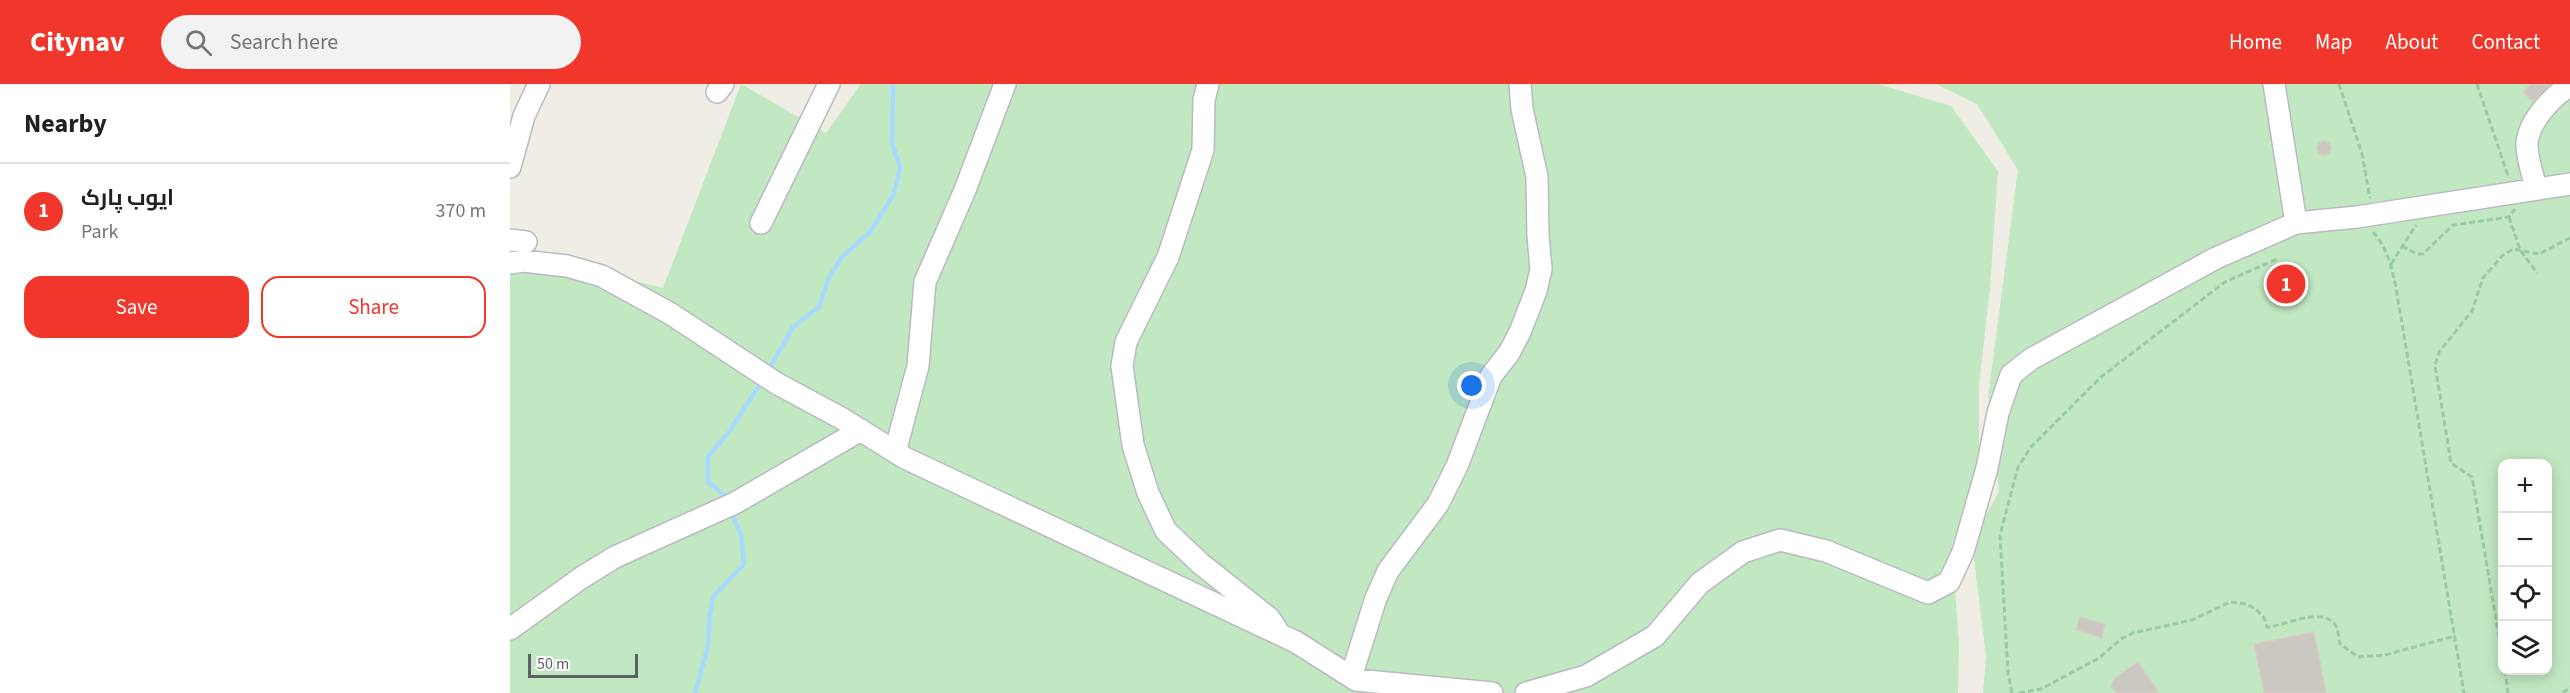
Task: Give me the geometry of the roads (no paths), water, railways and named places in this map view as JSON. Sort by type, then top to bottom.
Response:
[{"type":"street","points":[[510,167],[524,116],[539,84]]},
{"type":"street","points":[[761,223],[829,84]]},
{"type":"street","points":[[895,452],[918,366],[925,282],[965,190],[1005,84]]},
{"type":"street","points":[[1208,84],[1204,100],[1203,150],[1168,257],[1125,342],[1122,366],[1126,399],[1133,445],[1148,493],[1166,531],[1201,564],[1269,618],[1282,635]]},
{"type":"street","points":[[1353,683],[1376,598],[1388,571],[1438,504],[1457,466],[1491,376],[1509,353],[1536,291],[1541,269],[1537,177],[1522,109],[1520,84]]},
{"type":"street","points":[[2274,84],[2296,223]]},
{"type":"street","points":[[2536,189],[2527,147],[2528,139],[2539,116],[2552,99],[2570,86]]},
{"type":"street","points":[[1526,693],[1587,676],[1655,636],[1700,583],[1743,552],[1780,540],[1826,551],[1928,593],[1949,582],[1963,552],[1987,468],[1998,413],[2011,375],[2031,359],[2216,258],[2296,223],[2365,216],[2570,184]]},
{"type":"street","points":[[510,263],[523,261],[567,266],[602,276],[671,314],[776,383],[861,430],[895,452],[1282,635],[1353,683],[1492,693]]},
{"type":"street","points":[[510,629],[581,578],[615,557],[735,503],[861,430]]},
{"type":"waterway","points":[[768,371],[793,327],[819,307],[828,280],[842,257],[870,232],[894,194],[900,168],[892,143],[893,84]]},
{"type":"waterway","points":[[726,501],[724,495],[708,482],[708,456],[730,431],[762,381]]},
{"type":"waterway","points":[[695,693],[708,646],[713,597],[744,564],[741,535],[731,511]]},
{"type":"place","name":"ایوب پارک","points":[[2286,284]]}]
